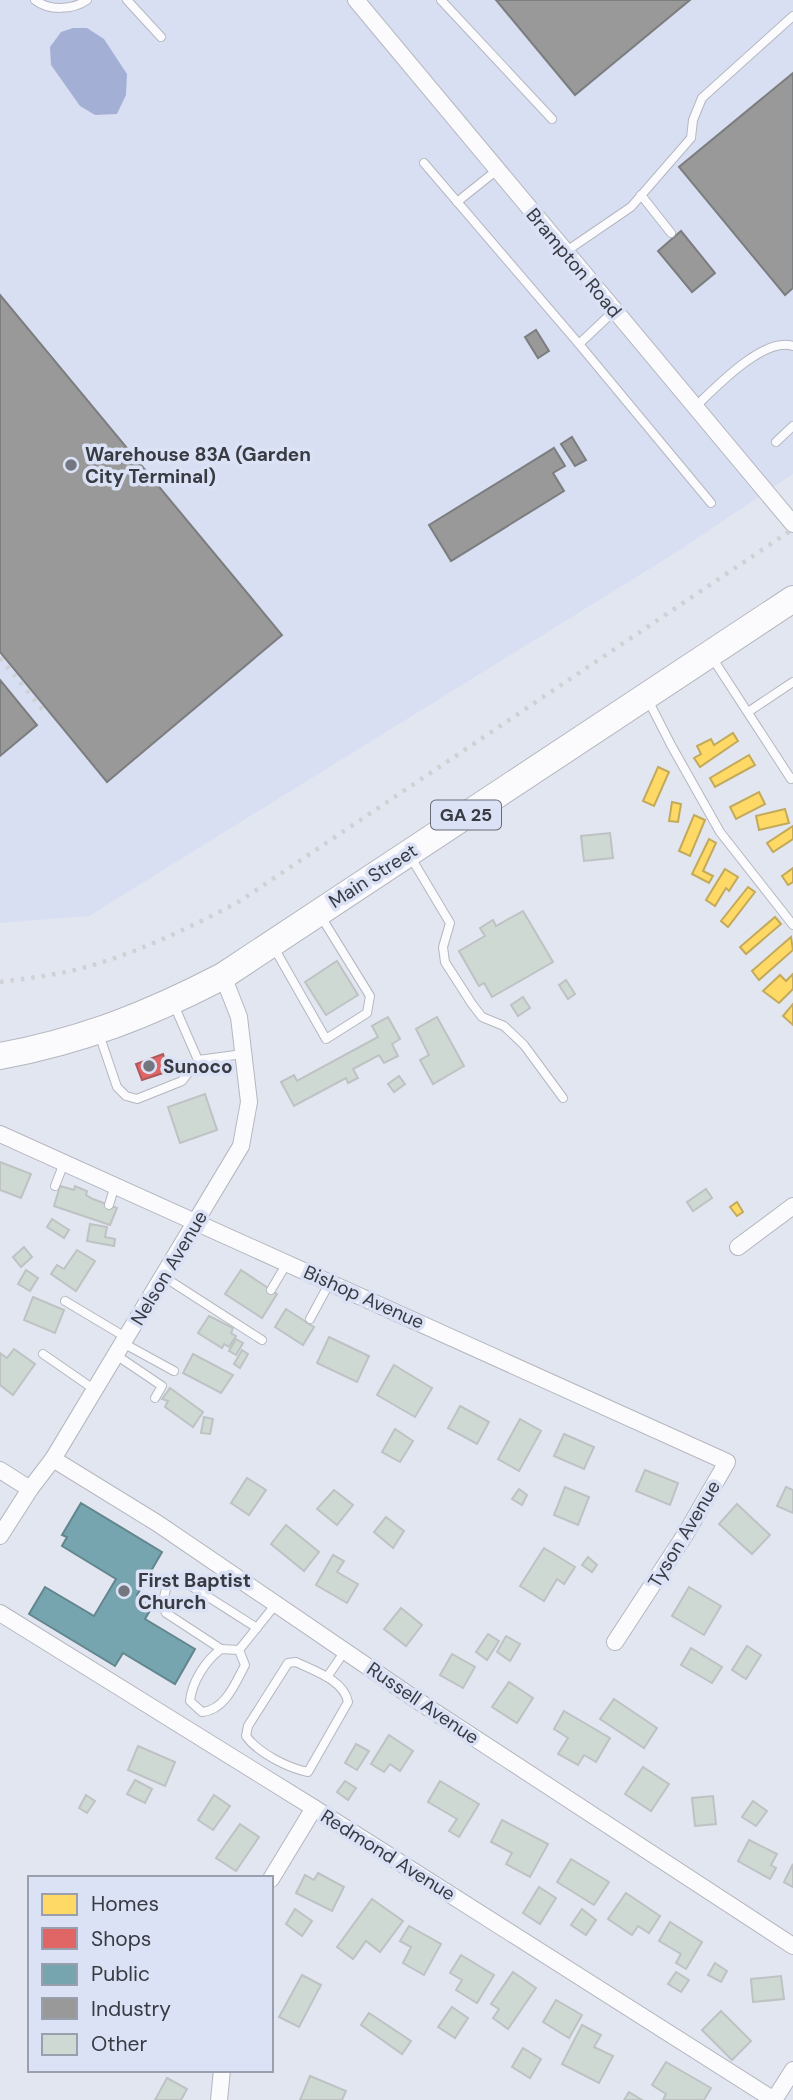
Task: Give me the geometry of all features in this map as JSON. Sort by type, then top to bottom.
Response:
[{"type":"main road","name":"Main Street","points":[[0,1056],[98,1032],[173,1001],[223,976],[793,599]]},
{"type":"street","name":"Brampton Road","points":[[356,0],[793,524]]},
{"type":"street","name":"Nelson Avenue","points":[[0,1536],[53,1459],[241,1146],[249,1102],[239,1017],[223,976]]},
{"type":"street","name":"Bishop Avenue","points":[[1,1137],[115,1185],[727,1462]]},
{"type":"street","points":[[738,1247],[793,1206]]},
{"type":"street","name":"Russell Avenue","points":[[53,1459],[157,1523],[345,1651],[793,1946]]},
{"type":"street","name":"Tyson Avenue","points":[[615,1642],[685,1535],[727,1462]]},
{"type":"street","points":[[0,1469],[30,1489]]},
{"type":"street","name":"Redmond Avenue","points":[[0,1613],[778,2099]]},
{"type":"street","points":[[273,1876],[314,1808]]},
{"type":"street","points":[[778,2099],[793,2070]]},
{"type":"street","points":[[219,2100],[222,2072]]},
{"type":"lane","points":[[35,0],[56,8],[80,5],[87,0]]},
{"type":"lane","points":[[127,0],[160,37]]},
{"type":"lane","points":[[441,0],[552,118]]},
{"type":"lane","points":[[565,252],[631,207],[691,138],[693,120],[702,97],[793,16]]},
{"type":"lane","points":[[424,163],[579,344],[710,503]]},
{"type":"lane","points":[[457,202],[496,170]]},
{"type":"lane","points":[[641,195],[671,233]]},
{"type":"lane","points":[[579,344],[614,311]]},
{"type":"lane","points":[[694,408],[731,374],[764,350],[787,344],[793,346]]},
{"type":"lane","points":[[776,442],[793,426]]},
{"type":"lane","points":[[710,654],[791,779],[793,778]]},
{"type":"lane","points":[[748,712],[793,682]]},
{"type":"lane","points":[[646,696],[720,832],[793,925]]},
{"type":"lane","points":[[408,853],[450,923],[443,947],[445,962],[482,1017],[504,1026],[524,1045],[563,1098]]},
{"type":"lane","points":[[271,944],[326,1039],[367,1013],[370,996],[319,912]]},
{"type":"lane","points":[[173,1001],[198,1060]]},
{"type":"lane","points":[[98,1032],[117,1087],[126,1096],[137,1099],[182,1081],[198,1060],[243,1054]]},
{"type":"lane","points":[[55,1186],[64,1163]]},
{"type":"lane","points":[[109,1205],[115,1185]]},
{"type":"lane","points":[[271,1290],[287,1263]]},
{"type":"lane","points":[[164,1277],[262,1339]]},
{"type":"lane","points":[[310,1319],[330,1282]]},
{"type":"lane","points":[[65,1301],[122,1345],[162,1385],[155,1398]]},
{"type":"lane","points":[[122,1345],[174,1371]]},
{"type":"lane","points":[[43,1354],[95,1390]]},
{"type":"lane","points":[[239,1650],[221,1649],[166,1613],[162,1605],[167,1585],[173,1579],[180,1578],[257,1628]]},
{"type":"lane","points":[[239,1650],[276,1604]]},
{"type":"lane","points":[[221,1649],[212,1656],[192,1688],[190,1701],[202,1712],[212,1711],[228,1696],[245,1665],[239,1650]]},
{"type":"lane","points":[[327,1677],[345,1651]]},
{"type":"lane","points":[[296,1662],[327,1677],[346,1693],[348,1702],[308,1772],[297,1770],[252,1744],[246,1736],[248,1726],[288,1663],[296,1662]]},
{"type":"shaded area","points":[[0,0],[793,0],[793,474],[680,550],[89,916],[0,923]]},
{"type":"water","points":[[73,28],[87,28],[104,39],[127,74],[126,95],[117,114],[95,115],[80,106],[51,65],[50,47],[61,32]]},
{"type":"building: Homes","points":[[733,733],[738,741],[700,767],[694,758],[701,754],[697,746],[711,739],[714,745]]},
{"type":"building: Homes","points":[[749,755],[755,765],[715,787],[710,778]]},
{"type":"building: Homes","points":[[658,767],[669,772],[654,806],[643,801]]},
{"type":"building: Homes","points":[[759,792],[765,804],[736,819],[730,807]]},
{"type":"building: Homes","points":[[672,802],[681,804],[678,822],[669,821]]},
{"type":"building: Homes","points":[[785,809],[789,823],[759,830],[756,816]]},
{"type":"building: Homes","points":[[694,815],[705,820],[690,856],[679,851]]},
{"type":"building: Homes","points":[[793,826],[793,839],[773,852],[767,843]]},
{"type":"building: Homes","points":[[709,839],[716,843],[703,871],[713,876],[709,883],[692,874]]},
{"type":"building: Homes","points":[[793,868],[793,882],[788,885],[782,876]]},
{"type":"building: Homes","points":[[725,869],[738,877],[729,891],[726,888],[715,906],[706,900]]},
{"type":"building: Homes","points":[[748,887],[755,892],[728,927],[721,921]]},
{"type":"building: Homes","points":[[775,917],[781,924],[746,954],[740,947]]},
{"type":"building: Homes","points":[[791,937],[793,950],[759,980],[752,971]]},
{"type":"building: Homes","points":[[793,974],[793,989],[779,1003],[763,991],[780,975],[786,981]]},
{"type":"building: Homes","points":[[793,1004],[793,1025],[783,1016]]},
{"type":"building: Homes","points":[[737,1202],[743,1212],[737,1216],[730,1207]]},
{"type":"building: Shops","points":[[163,1054],[169,1071],[142,1080],[136,1064]]},
{"type":"building: Public","name":"First Baptist Church","points":[[81,1503],[162,1552],[137,1595],[154,1604],[145,1619],[195,1649],[175,1684],[123,1653],[115,1666],[29,1614],[45,1587],[94,1616],[116,1579],[62,1546],[67,1537],[62,1535]]},
{"type":"building: Industry","points":[[496,0],[690,0],[575,95]]},
{"type":"building: Industry","points":[[793,73],[793,288],[785,295],[679,167]]},
{"type":"building: Industry","points":[[681,231],[715,273],[692,292],[658,251]]},
{"type":"building: Industry","name":"Warehouse 83A (Garden City Terminal)","points":[[0,295],[282,635],[107,782],[0,652]]},
{"type":"building: Industry","points":[[536,330],[549,351],[538,358],[525,337]]},
{"type":"building: Industry","points":[[572,437],[586,460],[575,466],[561,444]]},
{"type":"building: Industry","points":[[554,448],[565,466],[553,473],[564,491],[451,561],[429,525]]},
{"type":"building: Industry","points":[[0,680],[37,725],[0,756]]},
{"type":"building: Other","points":[[610,833],[613,858],[584,861],[581,836]]},
{"type":"building: Other","points":[[523,911],[553,962],[492,997],[484,983],[479,986],[459,951],[485,936],[480,928],[493,920],[496,926]]},
{"type":"building: Other","points":[[337,961],[358,995],[326,1015],[305,982]]},
{"type":"building: Other","points":[[566,980],[575,994],[568,999],[559,985]]},
{"type":"building: Other","points":[[523,997],[530,1008],[518,1016],[511,1005]]},
{"type":"building: Other","points":[[388,1017],[400,1039],[392,1044],[398,1056],[384,1063],[379,1055],[353,1069],[358,1078],[348,1083],[346,1078],[294,1106],[281,1082],[294,1075],[297,1081],[378,1037],[372,1026]]},
{"type":"building: Other","points":[[437,1017],[464,1066],[433,1084],[420,1060],[429,1055],[416,1029]]},
{"type":"building: Other","points":[[399,1076],[405,1084],[394,1092],[388,1084]]},
{"type":"building: Other","points":[[205,1094],[217,1130],[180,1143],[168,1107]]},
{"type":"building: Other","points":[[0,1162],[31,1174],[21,1198],[0,1190]]},
{"type":"building: Other","points":[[60,1186],[74,1190],[75,1186],[87,1191],[86,1195],[93,1199],[117,1208],[110,1225],[54,1206]]},
{"type":"building: Other","points":[[706,1189],[712,1198],[693,1211],[687,1202]]},
{"type":"building: Other","points":[[52,1219],[69,1230],[64,1238],[47,1227]]},
{"type":"building: Other","points":[[90,1224],[107,1227],[105,1237],[115,1239],[114,1246],[87,1241]]},
{"type":"building: Other","points":[[24,1247],[32,1257],[21,1267],[13,1257]]},
{"type":"building: Other","points":[[77,1250],[95,1261],[76,1291],[51,1274],[57,1265],[64,1269]]},
{"type":"building: Other","points":[[26,1270],[38,1278],[30,1291],[18,1284]]},
{"type":"building: Other","points":[[241,1270],[277,1294],[262,1318],[225,1294]]},
{"type":"building: Other","points":[[33,1297],[64,1310],[55,1333],[24,1320]]},
{"type":"building: Other","points":[[286,1309],[314,1327],[303,1345],[275,1327]]},
{"type":"building: Other","points":[[209,1316],[233,1328],[231,1333],[236,1336],[229,1347],[224,1344],[222,1348],[198,1333]]},
{"type":"building: Other","points":[[329,1337],[369,1356],[357,1382],[317,1363]]},
{"type":"building: Other","points":[[236,1339],[243,1343],[236,1355],[229,1351]]},
{"type":"building: Other","points":[[14,1349],[35,1364],[13,1395],[0,1385],[0,1353],[7,1358]]},
{"type":"building: Other","points":[[242,1350],[248,1354],[240,1368],[234,1364]]},
{"type":"building: Other","points":[[193,1354],[233,1375],[221,1393],[183,1373]]},
{"type":"building: Other","points":[[394,1365],[432,1388],[415,1417],[377,1395]]},
{"type":"building: Other","points":[[170,1388],[203,1412],[193,1427],[165,1407],[168,1401],[162,1399]]},
{"type":"building: Other","points":[[460,1406],[489,1422],[477,1444],[448,1428]]},
{"type":"building: Other","points":[[204,1417],[213,1419],[210,1434],[201,1433]]},
{"type":"building: Other","points":[[520,1419],[541,1431],[519,1471],[498,1459]]},
{"type":"building: Other","points":[[395,1429],[413,1441],[400,1462],[382,1452]]},
{"type":"building: Other","points":[[564,1434],[594,1447],[584,1469],[554,1456]]},
{"type":"building: Other","points":[[645,1470],[678,1483],[670,1505],[636,1491]]},
{"type":"building: Other","points":[[247,1478],[266,1490],[249,1515],[231,1503]]},
{"type":"building: Other","points":[[565,1487],[589,1497],[578,1525],[554,1515]]},
{"type":"building: Other","points":[[786,1487],[793,1490],[793,1513],[777,1506]]},
{"type":"building: Other","points":[[519,1489],[527,1495],[522,1505],[512,1499]]},
{"type":"building: Other","points":[[334,1490],[353,1505],[337,1525],[317,1509]]},
{"type":"building: Other","points":[[737,1504],[770,1535],[752,1554],[719,1524]]},
{"type":"building: Other","points":[[386,1517],[404,1531],[393,1548],[374,1532]]},
{"type":"building: Other","points":[[286,1525],[319,1552],[304,1571],[271,1544]]},
{"type":"building: Other","points":[[544,1548],[575,1567],[564,1584],[557,1579],[544,1601],[520,1586]]},
{"type":"building: Other","points":[[333,1555],[344,1561],[337,1572],[358,1584],[347,1603],[316,1585]]},
{"type":"building: Other","points":[[588,1557],[597,1565],[592,1572],[582,1565]]},
{"type":"building: Other","points":[[689,1587],[721,1606],[704,1635],[672,1616]]},
{"type":"building: Other","points":[[401,1608],[422,1625],[406,1646],[384,1629]]},
{"type":"building: Other","points":[[488,1634],[499,1641],[487,1660],[476,1652]]},
{"type":"building: Other","points":[[506,1636],[520,1644],[510,1661],[497,1652]]},
{"type":"building: Other","points":[[747,1646],[761,1655],[746,1679],[732,1670]]},
{"type":"building: Other","points":[[691,1648],[722,1667],[712,1683],[681,1665]]},
{"type":"building: Other","points":[[452,1654],[475,1667],[463,1688],[440,1675]]},
{"type":"building: Other","points":[[509,1682],[533,1698],[517,1723],[492,1707]]},
{"type":"building: Other","points":[[614,1699],[657,1728],[644,1748],[600,1719]]},
{"type":"building: Other","points":[[564,1711],[610,1738],[596,1762],[584,1755],[578,1765],[558,1754],[568,1738],[554,1729]]},
{"type":"building: Other","points":[[389,1735],[413,1751],[400,1771],[390,1764],[384,1772],[371,1764]]},
{"type":"building: Other","points":[[356,1744],[369,1751],[357,1770],[345,1763]]},
{"type":"building: Other","points":[[138,1746],[175,1762],[165,1786],[128,1770]]},
{"type":"building: Other","points":[[643,1767],[669,1784],[651,1811],[625,1794]]},
{"type":"building: Other","points":[[135,1780],[152,1789],[145,1803],[127,1794]]},
{"type":"building: Other","points":[[345,1781],[356,1788],[348,1800],[337,1792]]},
{"type":"building: Other","points":[[440,1781],[479,1804],[459,1837],[449,1831],[457,1819],[428,1802]]},
{"type":"building: Other","points":[[86,1795],[95,1801],[87,1813],[79,1808]]},
{"type":"building: Other","points":[[214,1795],[230,1806],[213,1830],[198,1820]]},
{"type":"building: Other","points":[[713,1796],[716,1824],[695,1826],[692,1798]]},
{"type":"building: Other","points":[[753,1801],[767,1811],[756,1826],[742,1817]]},
{"type":"building: Other","points":[[502,1820],[548,1844],[530,1877],[506,1864],[512,1853],[491,1842]]},
{"type":"building: Other","points":[[240,1824],[259,1837],[236,1871],[216,1858]]},
{"type":"building: Other","points":[[749,1840],[777,1854],[771,1865],[776,1868],[770,1879],[738,1861]]},
{"type":"building: Other","points":[[571,1859],[609,1882],[594,1905],[557,1882]]},
{"type":"building: Other","points":[[793,1864],[793,1887],[784,1882]]},
{"type":"building: Other","points":[[318,1873],[344,1887],[332,1911],[296,1893],[305,1875],[314,1880]]},
{"type":"building: Other","points":[[539,1887],[556,1898],[540,1924],[523,1913]]},
{"type":"building: Other","points":[[626,1893],[660,1916],[649,1933],[638,1926],[632,1935],[608,1919]]},
{"type":"building: Other","points":[[372,1899],[403,1921],[380,1952],[366,1941],[353,1959],[337,1947]]},
{"type":"building: Other","points":[[295,1909],[312,1921],[302,1936],[286,1924]]},
{"type":"building: Other","points":[[582,1909],[596,1920],[586,1935],[571,1925]]},
{"type":"building: Other","points":[[670,1922],[702,1942],[686,1969],[676,1963],[681,1954],[659,1941]]},
{"type":"building: Other","points":[[409,1926],[441,1944],[424,1975],[403,1963],[411,1947],[400,1941]]},
{"type":"building: Other","points":[[461,1955],[494,1975],[477,2003],[456,1990],[462,1980],[450,1973]]},
{"type":"building: Other","points":[[715,1963],[727,1971],[721,1982],[708,1975]]},
{"type":"building: Other","points":[[513,1972],[536,1988],[508,2029],[493,2018],[499,2009],[491,2004]]},
{"type":"building: Other","points":[[676,1972],[689,1980],[681,1992],[668,1984]]},
{"type":"building: Other","points":[[302,1975],[321,1985],[299,2027],[279,2017]]},
{"type":"building: Other","points":[[781,1976],[784,1999],[753,2002],[751,1979]]},
{"type":"building: Other","points":[[556,2000],[582,2015],[569,2038],[543,2022]]},
{"type":"building: Other","points":[[452,2007],[468,2018],[455,2038],[438,2027]]},
{"type":"building: Other","points":[[721,2011],[751,2041],[732,2060],[702,2030]]},
{"type":"building: Other","points":[[369,2013],[411,2041],[402,2054],[361,2025]]},
{"type":"building: Other","points":[[582,2025],[601,2035],[594,2047],[613,2056],[599,2083],[562,2064]]},
{"type":"building: Other","points":[[523,2048],[541,2059],[530,2078],[512,2067]]},
{"type":"building: Other","points":[[666,2062],[711,2088],[704,2100],[663,2100],[666,2094],[652,2085]]},
{"type":"building: Other","points":[[310,2076],[346,2091],[342,2100],[300,2100]]},
{"type":"building: Other","points":[[167,2078],[187,2089],[181,2100],[155,2100]]},
{"type":"building: Other","points":[[629,2092],[642,2100],[624,2100]]},
{"type":"railway","points":[[0,982],[65,972],[106,961],[165,938],[240,901],[793,529]]},
{"type":"railway","points":[[0,658],[47,715]]},
{"type":"place","name":"Warehouse 83A (Garden City Terminal)","points":[[71,465]]},
{"type":"place","name":"Sunoco","points":[[149,1066]]},
{"type":"place","name":"First Baptist Church","points":[[124,1591]]}]
